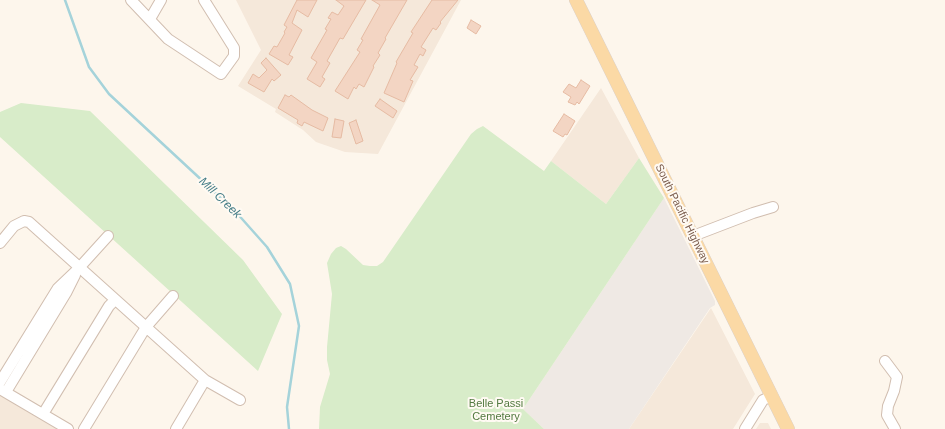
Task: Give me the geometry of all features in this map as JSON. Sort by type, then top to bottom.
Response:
[{"type":"main road","name":"South Pacific Highway","points":[[576,0],[788,429]]},
{"type":"street","points":[[131,0],[168,38],[221,74],[234,56],[234,48],[204,0]]},
{"type":"street","points":[[150,18],[161,0]]},
{"type":"street","points":[[693,236],[773,207]]},
{"type":"street","points":[[0,243],[14,226],[24,221],[29,222],[205,380],[240,400]]},
{"type":"street","points":[[0,382],[58,288],[79,268],[108,236]]},
{"type":"street","points":[[68,429],[3,391],[66,293],[79,268]]},
{"type":"street","points":[[84,429],[146,327],[173,296]]},
{"type":"street","points":[[43,414],[109,306],[115,300]]},
{"type":"street","points":[[885,361],[897,377],[894,391],[888,406],[887,415],[895,429]]},
{"type":"street","points":[[176,429],[205,380]]},
{"type":"street","points":[[745,429],[762,402],[772,396]]},
{"type":"shaded area","points":[[236,0],[461,0],[378,154],[345,152],[316,142],[303,130],[275,112],[276,109],[238,86],[261,50]]},
{"type":"shaded area","points":[[601,88],[639,158],[606,204],[551,161]]},
{"type":"shaded area","points":[[664,198],[715,301],[715,305],[710,308],[629,429],[544,429],[523,409]]},
{"type":"shaded area","points":[[711,308],[755,394],[733,429],[629,429]]},
{"type":"shaded area","points":[[0,395],[15,402],[63,429],[0,429]]},
{"type":"shaded area","points":[[760,423],[768,423],[771,429],[756,429]]},
{"type":"green space","points":[[21,103],[90,111],[243,260],[282,314],[258,371],[0,137],[0,112]]},
{"type":"green space","name":"Belle Passi Cemetery","points":[[483,126],[544,171],[551,161],[606,204],[639,158],[664,198],[523,409],[544,429],[319,429],[320,407],[330,374],[327,360],[327,347],[332,294],[327,263],[331,254],[336,248],[341,246],[363,265],[377,266],[383,262],[471,134]]},
{"type":"building","points":[[297,0],[317,0],[308,17],[297,10],[292,23],[302,30],[289,55],[293,57],[288,65],[269,54],[274,46],[277,47],[285,33],[284,32],[287,27],[284,25]]},
{"type":"building","points":[[336,0],[366,0],[343,39],[340,38],[327,61],[330,63],[322,77],[325,79],[320,87],[307,79],[317,62],[311,58],[327,30],[325,29],[331,19],[328,18],[332,12],[338,15],[344,6]]},
{"type":"building","points":[[372,0],[407,0],[385,38],[386,39],[378,53],[380,55],[373,66],[374,67],[364,87],[359,84],[356,89],[354,87],[348,99],[335,91],[360,52],[357,50],[363,40],[361,39],[380,5]]},
{"type":"building","points":[[432,0],[458,0],[440,22],[441,23],[436,30],[433,28],[421,47],[426,50],[423,56],[420,54],[414,65],[418,67],[410,80],[413,81],[404,102],[384,93],[397,63],[396,62],[413,33],[411,32]]},
{"type":"building","points":[[471,20],[481,26],[476,34],[467,28]]},
{"type":"building","points":[[266,58],[281,75],[274,81],[272,79],[264,92],[248,83],[253,74],[259,78],[267,70],[261,63]]},
{"type":"building","points":[[581,80],[590,86],[579,104],[577,102],[575,105],[568,102],[571,97],[563,92],[569,84],[576,88]]},
{"type":"building","points":[[285,95],[289,97],[291,95],[312,110],[328,118],[323,131],[304,122],[302,126],[297,123],[298,120],[278,108]]},
{"type":"building","points":[[380,99],[397,111],[393,118],[375,106]]},
{"type":"building","points":[[564,114],[575,121],[567,135],[565,134],[563,137],[553,131]]},
{"type":"building","points":[[335,119],[344,121],[341,138],[332,137]]},
{"type":"building","points":[[356,120],[363,141],[356,144],[349,123]]},
{"type":"waterway","name":"Mill Creek","points":[[65,0],[89,67],[109,94],[235,211],[267,247],[290,284],[299,326],[287,407],[289,429]]}]
